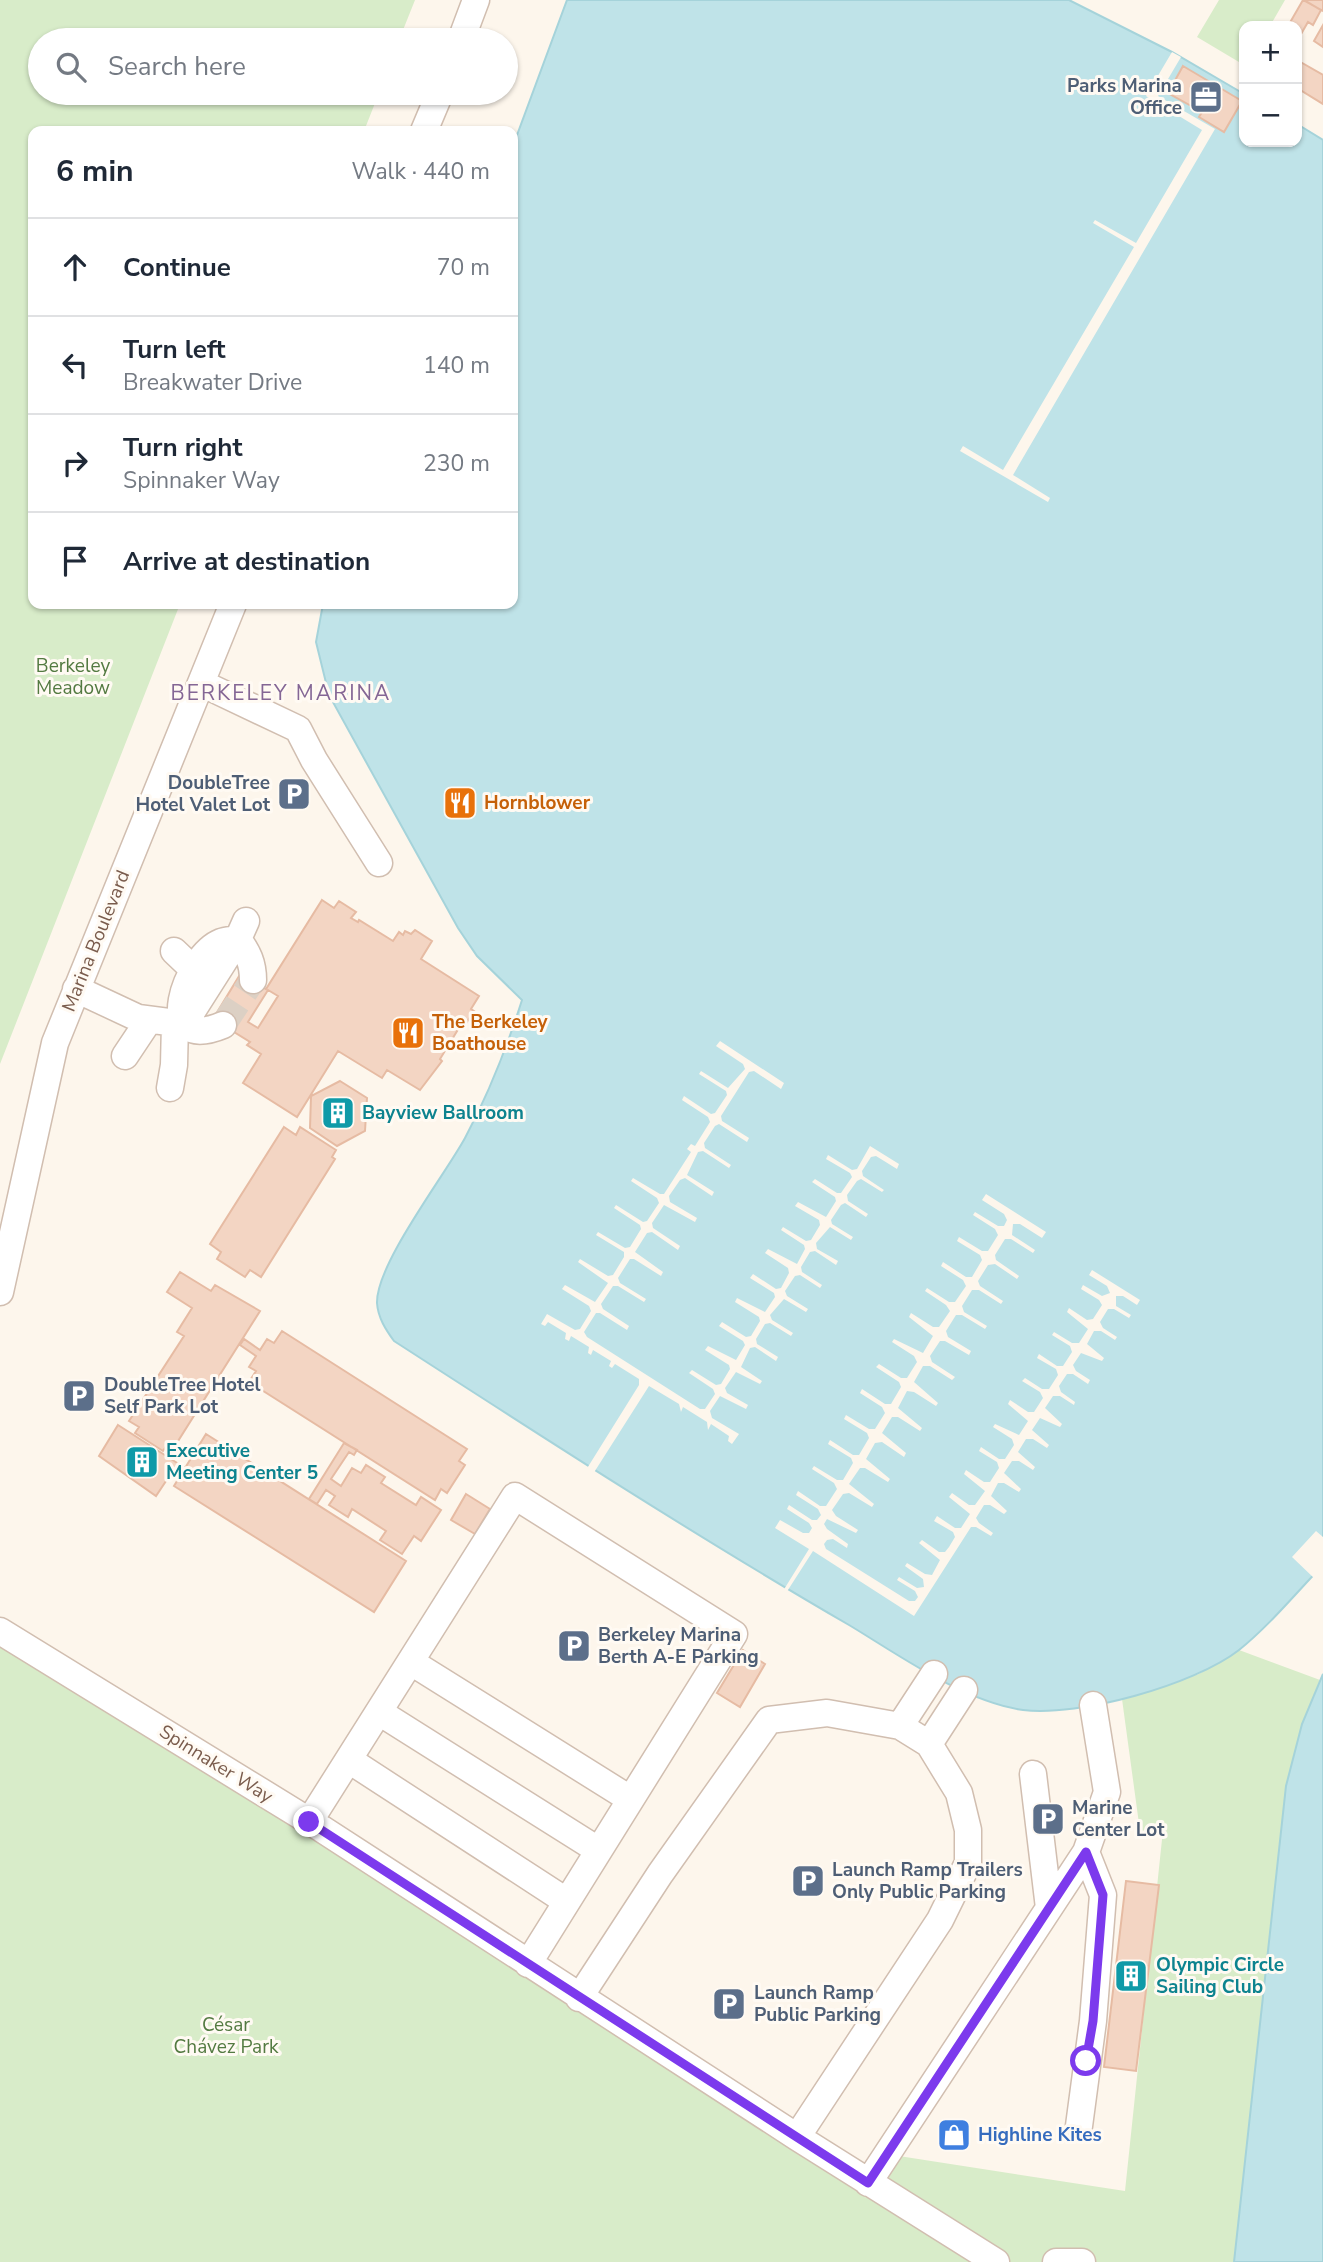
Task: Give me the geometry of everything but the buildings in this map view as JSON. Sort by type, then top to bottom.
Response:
[{"type":"street","points":[[462,28],[466,0]]},
{"type":"street","points":[[465,28],[476,0]]},
{"type":"street","points":[[426,126],[435,105]]},
{"type":"street","name":"Marina Boulevard","points":[[0,1292],[52,1055],[76,989],[231,609]]},
{"type":"street","points":[[201,683],[245,711],[298,729],[311,766],[379,863]]},
{"type":"street","points":[[170,1088],[174,1065],[169,1022],[178,1009],[180,997],[206,954],[242,930]]},
{"type":"street","points":[[242,930],[253,968],[253,980]]},
{"type":"street","points":[[125,1056],[169,1022],[242,930]]},
{"type":"street","points":[[174,951],[194,971]]},
{"type":"street","points":[[76,989],[202,1031],[223,1025]]},
{"type":"street","points":[[309,1822],[515,1496],[734,1634],[528,1964]]},
{"type":"street","name":"Spinnaker Way","points":[[0,1630],[309,1822],[579,1998],[996,2262]]},
{"type":"street","points":[[411,1661],[630,1799]]},
{"type":"street","points":[[900,1726],[934,1674]]},
{"type":"street","points":[[929,1744],[964,1689]]},
{"type":"street","points":[[868,2183],[1086,1852],[1107,1792],[1094,1705]]},
{"type":"street","points":[[379,1712],[598,1850]]},
{"type":"street","points":[[579,1998],[674,1853],[769,1720],[827,1713],[900,1726],[929,1744],[959,1793],[968,1830],[968,1863],[940,1920],[797,2137]]},
{"type":"street","points":[[349,1760],[566,1901]]},
{"type":"street","points":[[1033,1774],[1049,1908]]},
{"type":"street","points":[[1079,2126],[1093,2021],[1103,1895],[1086,1852]]},
{"type":"street","points":[[1056,2262],[1082,2262]]},
{"type":"green space","name":"Berkeley Meadow","points":[[0,0],[415,0],[404,28],[28,28],[28,105],[374,105],[366,126],[28,126],[28,609],[178,609],[0,1064]]},
{"type":"green space","points":[[1219,0],[1285,0],[1273,21],[1239,21],[1239,62],[1197,37]]},
{"type":"green space","name":"César Chávez Park","points":[[0,1631],[868,2183],[886,2154],[1125,2191],[1163,1830],[1140,1831],[1122,1699],[1199,1674],[1239,1650],[1320,1680],[1302,1724],[1286,1786],[1234,2262],[0,2262]]},
{"type":"water","points":[[567,0],[1069,0],[1172,52],[1239,91],[1239,147],[1302,147],[1302,127],[1323,140],[1323,1565],[1272,1620],[1239,1650],[1219,1663],[1166,1686],[1104,1703],[1047,1711],[1023,1710],[978,1698],[910,1663],[734,1556],[394,1341],[385,1328],[378,1308],[380,1286],[399,1243],[473,1122],[522,1000],[477,956],[458,928],[329,695],[316,642],[322,609],[518,609],[518,132]]},
{"type":"water","points":[[1323,1674],[1323,2262],[1234,2262],[1286,1786],[1302,1724]]},
{"type":"pier","points":[[1172,52],[1181,57],[1158,96],[1215,129],[1013,475],[1050,498],[1048,502],[960,451],[963,446],[1003,470],[1134,247],[1093,223],[1095,220],[1136,243],[1202,130],[1146,96]]},
{"type":"pier","points":[[720,1041],[784,1083],[781,1089],[754,1071],[749,1072],[721,1116],[722,1121],[749,1138],[747,1142],[719,1124],[715,1126],[704,1143],[705,1148],[731,1165],[729,1168],[703,1151],[698,1152],[687,1175],[714,1192],[712,1196],[685,1178],[680,1180],[669,1196],[670,1202],[697,1218],[695,1222],[664,1205],[652,1223],[653,1228],[680,1246],[678,1250],[652,1232],[647,1233],[635,1252],[663,1272],[661,1276],[630,1259],[618,1278],[620,1283],[646,1299],[644,1302],[618,1286],[613,1286],[601,1304],[603,1309],[629,1326],[627,1330],[596,1313],[584,1332],[587,1337],[700,1409],[705,1409],[715,1394],[713,1389],[689,1373],[692,1370],[716,1385],[721,1384],[730,1369],[729,1365],[705,1350],[708,1346],[736,1360],[745,1345],[719,1326],[722,1322],[746,1337],[751,1336],[760,1321],[759,1317],[735,1302],[737,1298],[765,1312],[775,1297],[774,1293],[750,1278],[753,1274],[776,1289],[781,1288],[789,1273],[788,1268],[765,1253],[768,1249],[797,1264],[805,1249],[804,1245],[781,1230],[783,1227],[806,1241],[811,1240],[820,1225],[819,1220],[795,1206],[798,1202],[826,1217],[836,1201],[835,1197],[812,1182],[815,1179],[841,1193],[852,1177],[850,1173],[826,1159],[828,1155],[852,1170],[857,1169],[870,1146],[899,1164],[897,1169],[876,1156],[871,1157],[862,1171],[863,1176],[884,1190],[882,1192],[861,1179],[857,1181],[847,1195],[848,1201],[868,1214],[866,1217],[845,1203],[831,1220],[832,1224],[853,1237],[851,1240],[830,1227],[816,1243],[817,1249],[838,1261],[836,1265],[815,1251],[810,1252],[801,1267],[802,1272],[822,1285],[820,1288],[800,1275],[795,1276],[785,1291],[787,1296],[808,1309],[806,1312],[784,1299],[770,1315],[772,1320],[793,1333],[791,1336],[770,1323],[765,1324],[756,1339],[757,1344],[778,1357],[776,1361],[755,1347],[750,1348],[741,1367],[762,1381],[760,1384],[736,1372],[725,1388],[727,1393],[748,1405],[746,1409],[720,1396],[710,1411],[712,1418],[739,1434],[732,1444],[728,1441],[729,1436],[711,1424],[708,1430],[707,1422],[683,1407],[681,1412],[679,1404],[649,1386],[593,1474],[586,1470],[639,1385],[639,1379],[615,1364],[612,1368],[609,1366],[611,1361],[593,1350],[591,1355],[588,1353],[589,1347],[571,1336],[569,1341],[565,1339],[566,1333],[548,1322],[545,1326],[541,1324],[547,1314],[575,1330],[580,1329],[591,1311],[589,1306],[562,1289],[565,1285],[595,1302],[608,1283],[578,1262],[580,1259],[608,1276],[613,1275],[624,1257],[624,1252],[596,1235],[598,1232],[625,1248],[630,1247],[641,1229],[640,1225],[614,1208],[616,1205],[643,1222],[647,1221],[659,1203],[657,1198],[631,1181],[633,1178],[664,1194],[691,1152],[687,1149],[691,1144],[695,1146],[710,1122],[708,1117],[682,1100],[684,1096],[711,1114],[715,1113],[727,1095],[726,1091],[699,1074],[701,1071],[728,1088],[745,1069],[743,1064],[716,1046]]},
{"type":"pier","points":[[986,1194],[1046,1232],[1042,1238],[1020,1224],[1013,1224],[1012,1235],[1035,1250],[1033,1253],[1011,1239],[1005,1239],[995,1255],[996,1260],[1019,1276],[1017,1279],[995,1264],[988,1265],[978,1281],[980,1286],[1003,1301],[1001,1304],[979,1290],[972,1290],[962,1306],[964,1312],[987,1326],[985,1329],[962,1315],[956,1315],[946,1331],[948,1337],[971,1351],[969,1355],[945,1341],[940,1341],[930,1356],[932,1362],[955,1377],[952,1380],[930,1366],[923,1366],[914,1382],[938,1403],[936,1406],[914,1392],[907,1391],[898,1408],[922,1428],[920,1431],[898,1417],[892,1417],[882,1433],[906,1453],[904,1457],[882,1442],[875,1443],[866,1459],[890,1479],[888,1482],[865,1468],[860,1468],[849,1484],[874,1504],[872,1507],[849,1493],[843,1494],[832,1510],[836,1516],[858,1530],[856,1533],[827,1519],[824,1524],[827,1529],[848,1544],[847,1548],[833,1539],[827,1540],[824,1544],[826,1549],[909,1601],[915,1601],[918,1597],[915,1591],[897,1580],[899,1577],[917,1588],[924,1587],[923,1579],[905,1566],[907,1563],[925,1574],[932,1575],[940,1560],[919,1543],[922,1540],[939,1552],[945,1552],[949,1547],[955,1537],[953,1532],[934,1521],[937,1516],[955,1528],[961,1528],[970,1514],[949,1497],[952,1493],[969,1505],[975,1505],[985,1491],[964,1474],[966,1470],[984,1482],[990,1482],[999,1468],[997,1462],[979,1451],[981,1447],[999,1459],[1005,1459],[1014,1445],[1012,1439],[993,1427],[995,1424],[1019,1435],[1028,1421],[1008,1404],[1010,1400],[1028,1412],[1034,1412],[1043,1398],[1040,1392],[1022,1381],[1025,1378],[1042,1389],[1049,1389],[1058,1375],[1056,1369],[1037,1358],[1039,1354],[1057,1366],[1063,1366],[1072,1352],[1070,1346],[1052,1335],[1054,1332],[1072,1343],[1079,1343],[1088,1329],[1067,1312],[1069,1308],[1087,1320],[1093,1319],[1102,1305],[1099,1300],[1081,1289],[1083,1285],[1102,1296],[1110,1293],[1107,1286],[1089,1275],[1092,1270],[1140,1300],[1137,1305],[1123,1296],[1116,1296],[1116,1306],[1131,1315],[1129,1318],[1114,1309],[1108,1309],[1100,1322],[1103,1328],[1117,1337],[1115,1340],[1101,1331],[1094,1331],[1087,1344],[1104,1358],[1102,1361],[1081,1353],[1073,1365],[1076,1371],[1090,1380],[1088,1384],[1073,1374],[1067,1374],[1059,1386],[1061,1392],[1075,1402],[1074,1405],[1060,1396],[1053,1396],[1045,1408],[1062,1424],[1060,1427],[1040,1418],[1032,1430],[1049,1445],[1047,1448],[1033,1439],[1026,1439],[1018,1452],[1035,1467],[1033,1470],[1019,1461],[1012,1461],[1004,1473],[1021,1489],[1019,1492],[1004,1483],[998,1483],[991,1496],[1007,1511],[1004,1514],[990,1505],[984,1505],[976,1518],[993,1533],[991,1536],[971,1527],[914,1616],[813,1551],[786,1593],[783,1591],[809,1549],[775,1528],[780,1520],[803,1533],[809,1533],[812,1528],[809,1523],[787,1509],[789,1505],[812,1520],[817,1520],[821,1515],[818,1509],[796,1495],[798,1491],[820,1506],[826,1506],[837,1489],[834,1483],[812,1469],[814,1466],[837,1480],[843,1480],[853,1463],[851,1458],[828,1444],[830,1440],[853,1455],[859,1455],[869,1438],[867,1433],[844,1419],[846,1415],[869,1429],[875,1429],[885,1413],[882,1407],[860,1393],[862,1389],[885,1404],[891,1404],[901,1387],[899,1382],[876,1367],[879,1364],[901,1378],[907,1378],[917,1362],[914,1356],[892,1342],[894,1339],[923,1353],[933,1336],[909,1317],[911,1313],[933,1327],[939,1327],[950,1311],[946,1305],[925,1291],[927,1288],[949,1302],[955,1302],[966,1286],[963,1280],[941,1266],[943,1262],[966,1277],[972,1277],[982,1260],[980,1255],[957,1241],[959,1237],[982,1251],[988,1251],[998,1235],[995,1229],[973,1215],[975,1212],[998,1226],[1004,1226],[1007,1220],[1004,1214],[982,1200]]},
{"type":"pier","points":[[1316,1531],[1323,1537],[1323,1570],[1315,1579],[1292,1557]]},
{"type":"tunnel","points":[[223,1025],[253,980]]},
{"type":"place","name":"Parks Marina Office","points":[[1206,97]]},
{"type":"place","name":"DoubleTree Hotel Valet Lot","points":[[294,794]]},
{"type":"place","name":"Hornblower","points":[[460,803]]},
{"type":"place","name":"The Berkeley Boathouse","points":[[408,1033]]},
{"type":"place","name":"Bayview Ballroom","points":[[338,1113]]},
{"type":"place","name":"DoubleTree Hotel Self Park Lot","points":[[79,1396]]},
{"type":"place","name":"Executive Meeting Center 5","points":[[142,1462]]},
{"type":"place","name":"Berkeley Marina Berth A-E Parking","points":[[574,1646]]},
{"type":"place","name":"Marine Center Lot","points":[[1048,1819]]},
{"type":"place","name":"Launch Ramp Trailers Only Public Parking","points":[[808,1881]]},
{"type":"place","name":"Olympic Circle Sailing Club","points":[[1131,1976]]},
{"type":"place","name":"Launch Ramp Public Parking","points":[[729,2004]]},
{"type":"place","name":"Highline Kites","points":[[954,2135]]},
{"type":"district","name":"BERKELEY MARINA","points":[[281,693]]},
{"type":"route","points":[[309,1822],[868,2183],[1086,1852],[1103,1895],[1093,2021],[1086,2061]]}]
